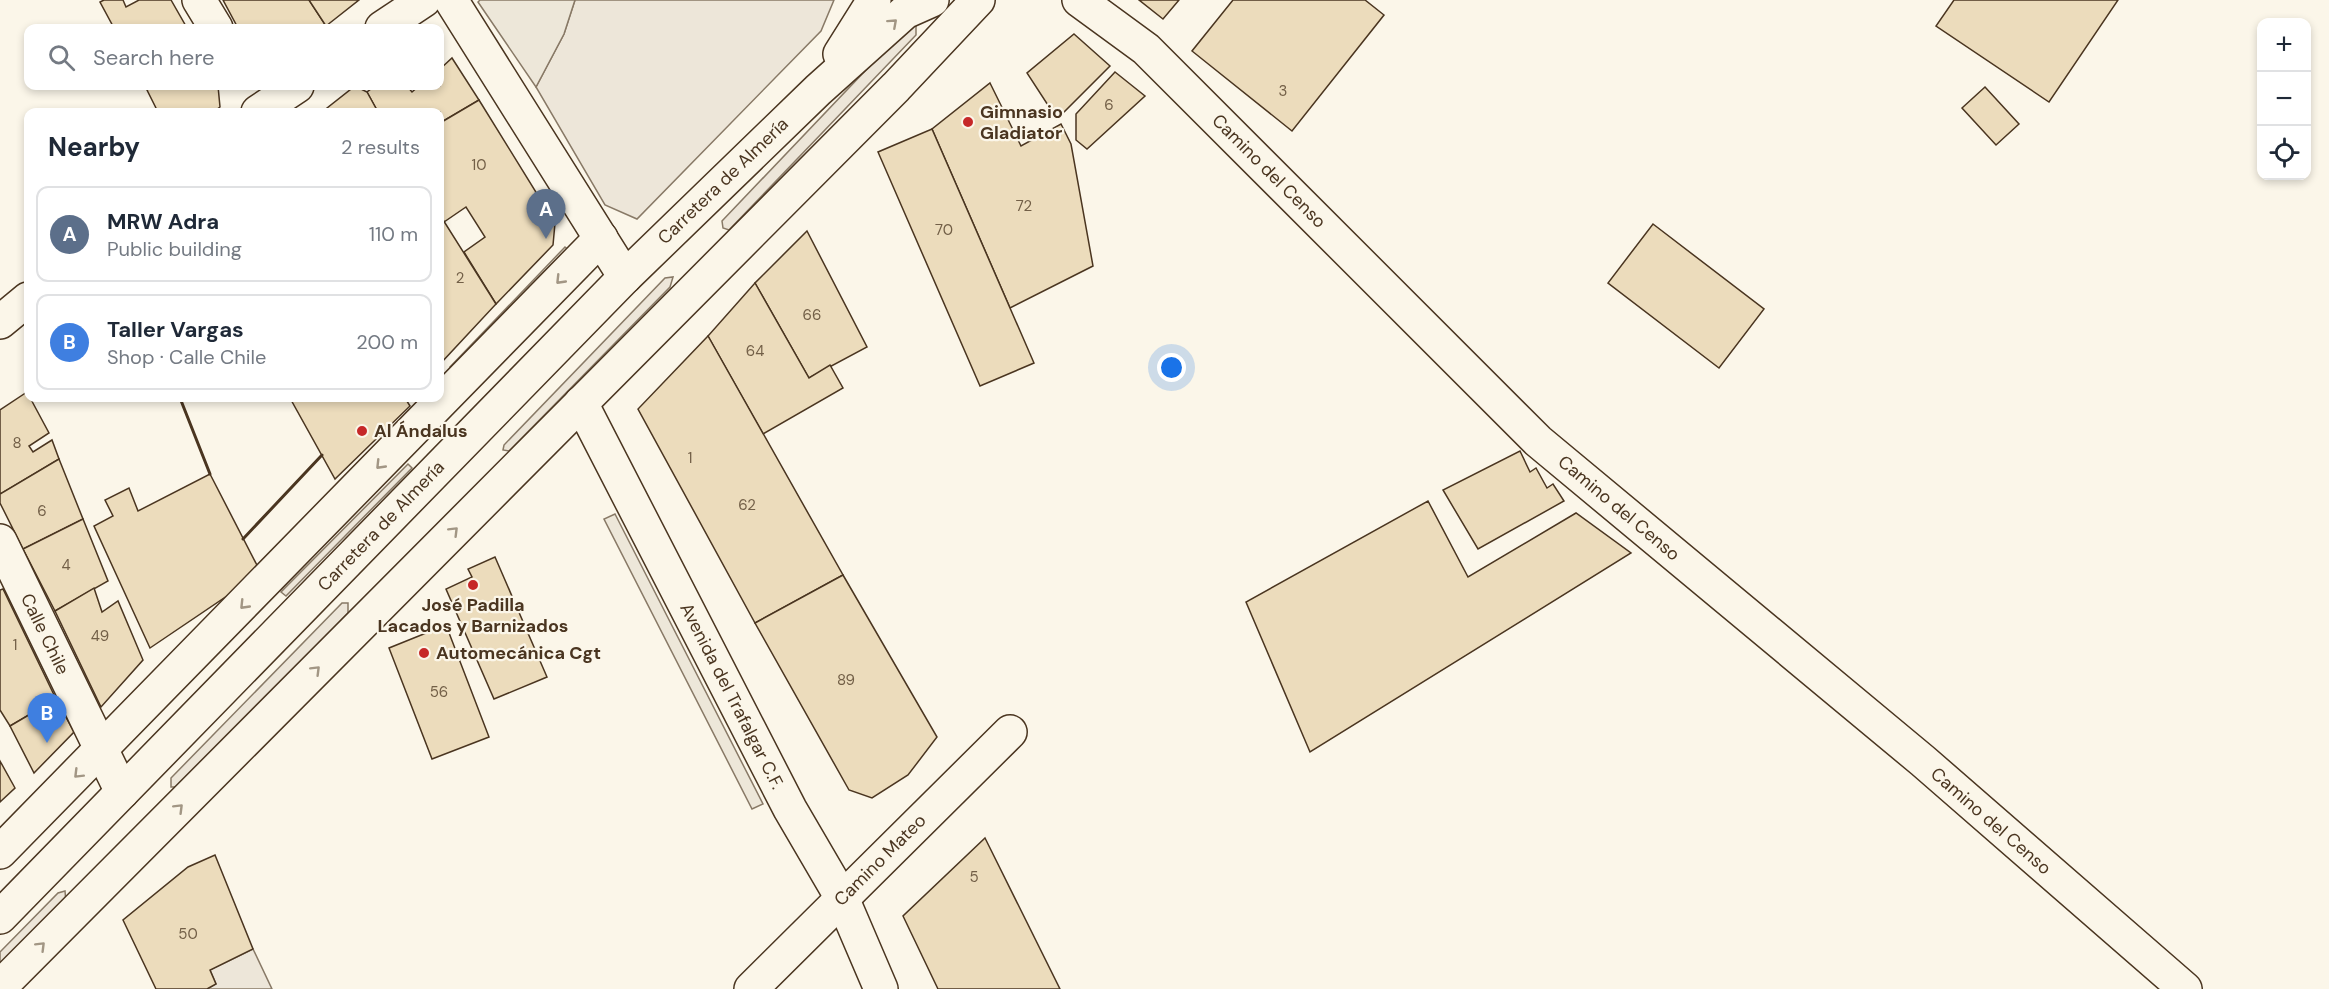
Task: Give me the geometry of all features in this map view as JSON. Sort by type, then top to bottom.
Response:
[{"type":"main road","points":[[199,0],[214,24]]},
{"type":"main road","points":[[388,24],[424,0]]},
{"type":"main road","points":[[451,0],[625,277]]},
{"type":"main road","name":"Carretera de Almería","points":[[818,90],[874,0]]},
{"type":"main road","name":"Carretera de Almería","points":[[0,917],[625,277],[818,90],[905,12],[932,0]]},
{"type":"main road","points":[[0,987],[978,0]]},
{"type":"main road","name":"Camino del Censo","points":[[1079,0],[1146,49],[1538,441],[1923,761],[2185,989]]},
{"type":"main road","points":[[258,105],[289,90]]},
{"type":"main road","points":[[444,399],[601,238]]},
{"type":"main road","points":[[0,322],[24,302]]},
{"type":"main road","points":[[430,402],[457,448]]},
{"type":"main road","points":[[0,852],[441,402]]},
{"type":"main road","name":"Avenida del Trafalgar C.F.","points":[[581,403],[790,809],[842,898],[881,989]]},
{"type":"main road","name":"Calle Chile","points":[[0,541],[122,792]]},
{"type":"main road","name":"Camino Mateo","points":[[751,989],[1010,732]]},
{"type":"shaded area","points":[[480,0],[575,0],[564,34],[536,87],[478,2]]},
{"type":"shaded area","points":[[575,0],[834,0],[821,31],[637,219],[605,205],[536,87],[564,34]]},
{"type":"shaded area","points":[[916,25],[916,35],[729,230],[723,228],[722,221],[906,28]]},
{"type":"shaded area","points":[[565,247],[573,254],[458,374],[450,367]]},
{"type":"shaded area","points":[[673,277],[670,287],[509,451],[503,450],[504,445],[665,278]]},
{"type":"shaded area","points":[[408,464],[412,468],[286,596],[281,592]]},
{"type":"shaded area","points":[[615,514],[763,804],[752,809],[604,519]]},
{"type":"shaded area","points":[[342,603],[348,603],[348,613],[181,787],[171,787],[171,778]]},
{"type":"shaded area","points":[[65,891],[66,903],[0,970],[0,952],[58,893]]},
{"type":"shaded area","points":[[253,949],[272,989],[207,989],[216,984],[210,970]]},
{"type":"building","points":[[123,0],[126,7],[139,0],[171,0],[185,24],[112,24],[100,2]]},
{"type":"building","points":[[223,0],[309,0],[325,24],[236,24]]},
{"type":"building","points":[[309,0],[359,0],[329,24],[325,24]]},
{"type":"building","points":[[1139,0],[1179,0],[1163,19]]},
{"type":"building","points":[[1233,0],[1365,0],[1384,15],[1292,131],[1192,51]]},
{"type":"building","points":[[1954,0],[2118,0],[2049,102],[1936,26]]},
{"type":"building","points":[[1074,34],[1110,66],[1057,119],[1027,73]]},
{"type":"building","points":[[452,58],[479,100],[444,121],[444,108],[376,108],[367,92],[370,90],[410,90],[412,92],[414,90],[444,90],[444,65]]},
{"type":"building","points":[[1115,72],[1145,96],[1087,149],[1076,140],[1076,114]]},
{"type":"building","points":[[990,83],[1021,146],[1061,124],[1071,144],[1093,266],[1010,308],[932,129]]},
{"type":"building","points":[[1985,87],[2019,124],[1996,145],[1962,108]]},
{"type":"building","points":[[147,90],[218,90],[219,108],[156,108]]},
{"type":"building","points":[[350,90],[363,90],[367,92],[376,108],[327,108]]},
{"type":"building","points":[[479,100],[555,223],[553,245],[496,304],[464,252],[485,237],[466,207],[444,222],[444,121]]},
{"type":"building","points":[[932,129],[1034,363],[980,386],[878,152]]},
{"type":"building","points":[[444,221],[496,304],[444,360]]},
{"type":"building","points":[[1653,224],[1764,309],[1719,368],[1608,283]]},
{"type":"building","points":[[807,231],[867,347],[809,378],[755,283]]},
{"type":"building","points":[[755,283],[809,378],[830,365],[843,388],[763,434],[708,336]]},
{"type":"building","points":[[708,336],[843,575],[755,623],[638,409]]},
{"type":"building","points":[[24,394],[24,402],[32,402],[49,433],[29,446],[33,452],[52,440],[59,459],[0,494],[0,410]]},
{"type":"building","points":[[292,402],[408,402],[410,406],[335,479]]},
{"type":"building","points":[[1520,451],[1530,472],[1536,468],[1547,488],[1553,484],[1564,501],[1478,549],[1443,490]]},
{"type":"building","points":[[59,459],[83,519],[23,549],[0,503],[0,494]]},
{"type":"building","points":[[210,474],[261,573],[150,648],[94,526],[113,516],[105,500],[129,488],[138,511]]},
{"type":"building","points":[[1428,501],[1468,577],[1576,513],[1631,553],[1310,752],[1246,602]]},
{"type":"building","points":[[83,519],[108,581],[55,611],[23,549]]},
{"type":"building","points":[[495,557],[547,677],[494,699],[446,589],[472,577],[468,569]]},
{"type":"building","points":[[843,575],[937,737],[908,775],[872,798],[849,790],[755,623]]},
{"type":"building","points":[[94,588],[102,612],[118,601],[143,660],[101,707],[55,611]]},
{"type":"building","points":[[3,589],[56,699],[10,726],[0,710],[0,590]]},
{"type":"building","points":[[446,625],[489,737],[432,759],[389,648]]},
{"type":"building","points":[[56,699],[74,732],[34,773],[10,726]]},
{"type":"building","points":[[0,761],[15,788],[0,802]]},
{"type":"building","points":[[985,838],[1060,989],[938,989],[903,916]]},
{"type":"building","points":[[215,855],[253,949],[210,970],[216,984],[207,989],[156,989],[123,920],[188,867]]},
{"type":"wall","points":[[182,402],[210,474]]},
{"type":"wall","points":[[243,539],[322,455]]},
{"type":"place","name":"Gimnasio Gladiator","points":[[968,122]]},
{"type":"place","name":"MRW Adra","points":[[546,239]]},
{"type":"place","name":"Al Ándalus","points":[[362,431]]},
{"type":"place","name":"José Padilla Lacados y Barnizados","points":[[473,585]]},
{"type":"place","name":"Automecánica Cgt","points":[[424,653]]},
{"type":"place","name":"Taller Vargas","points":[[47,743]]}]
